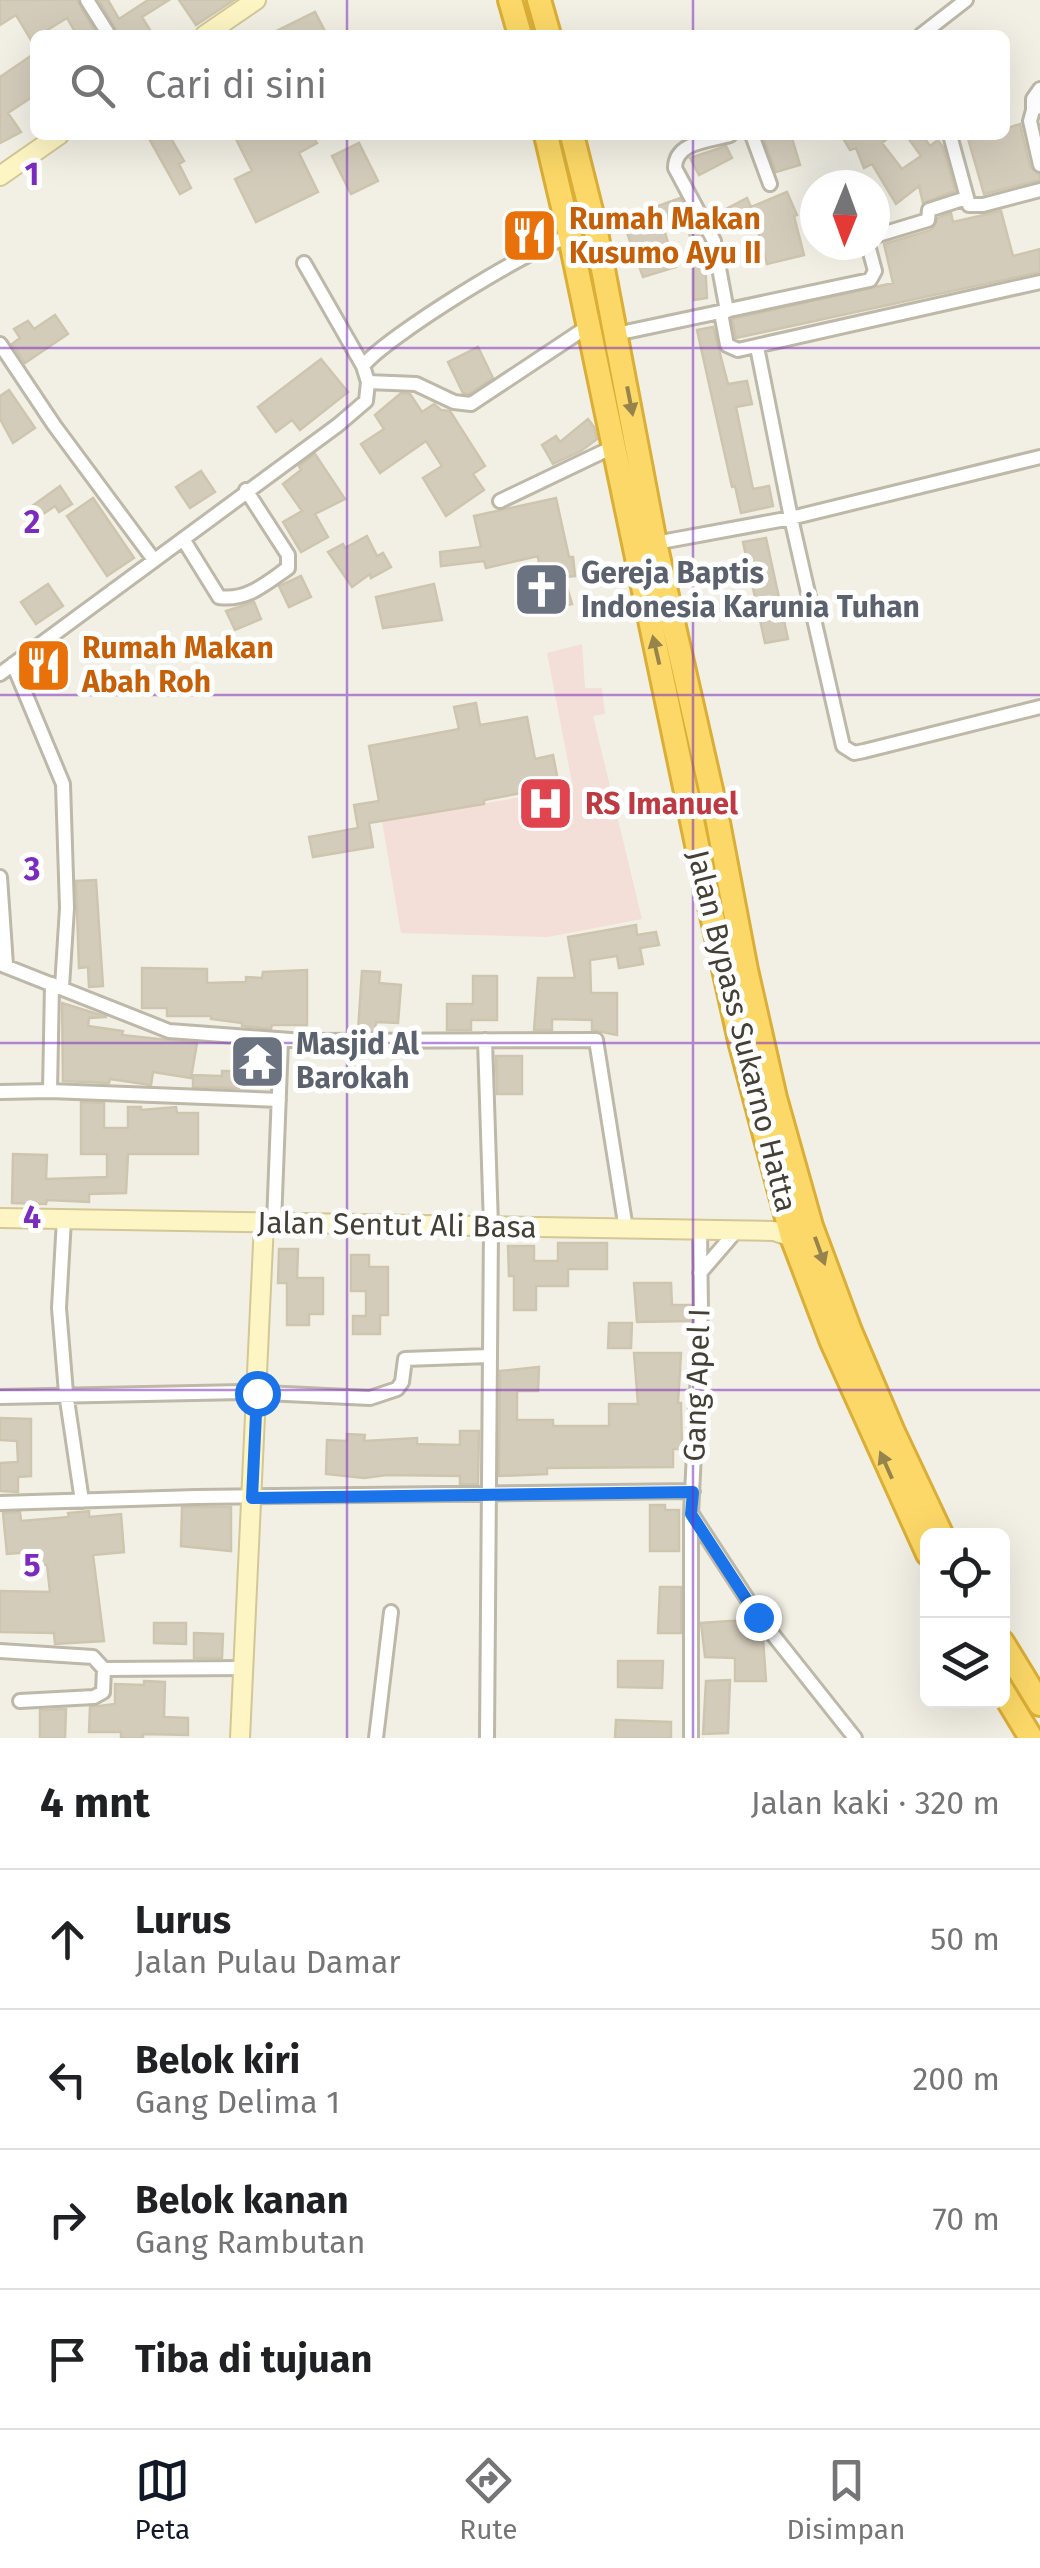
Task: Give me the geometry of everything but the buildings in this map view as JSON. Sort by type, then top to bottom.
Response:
[{"type":"highway","points":[[510,0],[519,30]]},
{"type":"highway","points":[[539,0],[547,30]]},
{"type":"highway","name":"Jalan Bypass Sukarno Hatta","points":[[547,140],[613,447],[644,545]]},
{"type":"highway","name":"Jalan Bypass Sukarno Hatta","points":[[573,140],[616,334],[644,545],[688,744],[741,1045],[792,1236],[832,1342],[920,1536]]},
{"type":"highway","name":"Jalan Bypass Sukarno Hatta","points":[[688,744],[716,812],[767,1061],[811,1226],[886,1415],[938,1528]]},
{"type":"highway","points":[[1010,1655],[1040,1704]]},
{"type":"highway","points":[[1010,1703],[1031,1738]]},
{"type":"street","points":[[87,0],[106,30]]},
{"type":"street","points":[[212,30],[256,0]]},
{"type":"street","points":[[927,30],[966,0]]},
{"type":"street","points":[[1040,90],[1033,99],[1036,108],[1030,120],[1040,165]]},
{"type":"street","points":[[0,176],[52,140]]},
{"type":"street","points":[[712,140],[683,148],[675,158],[675,168],[709,226],[718,251],[727,345],[731,349],[1040,282]]},
{"type":"street","points":[[754,140],[770,184]]},
{"type":"street","points":[[951,140],[969,205],[1040,190]]},
{"type":"street","points":[[890,231],[928,220],[928,210],[966,198]]},
{"type":"street","points":[[363,366],[399,336],[528,253],[570,237]]},
{"type":"street","points":[[616,334],[870,280],[875,271],[872,260]]},
{"type":"street","points":[[0,674],[366,400],[368,382],[363,366],[304,262]]},
{"type":"street","points":[[368,382],[416,384],[454,402],[471,404],[587,327]]},
{"type":"street","points":[[0,344],[54,426],[154,560]]},
{"type":"street","points":[[757,346],[843,746],[854,753],[864,752],[1040,707]]},
{"type":"street","points":[[500,501],[613,447]]},
{"type":"street","points":[[644,545],[791,518],[1040,457]]},
{"type":"street","points":[[183,539],[219,597],[234,599],[248,595],[288,568],[288,555],[246,490]]},
{"type":"street","points":[[14,664],[63,784],[66,954],[57,986],[50,1091]]},
{"type":"street","points":[[0,877],[3,964],[170,1031],[281,1040],[596,1040],[626,1228]]},
{"type":"street","points":[[240,1738],[257,1393],[281,1040]]},
{"type":"street","points":[[485,1040],[491,1226],[488,1738]]},
{"type":"street","points":[[0,1092],[278,1100]]},
{"type":"street","name":"Jalan Sentut Ali Basa","points":[[0,1218],[737,1230],[774,1231],[792,1236]]},
{"type":"street","points":[[64,1220],[59,1308],[66,1393],[82,1502]]},
{"type":"street","name":"Gang Apel I","points":[[691,1738],[691,1514],[700,1230]]},
{"type":"street","name":"Gang Apel I","points":[[700,1273],[737,1230]]},
{"type":"street","points":[[0,1396],[257,1393],[370,1398],[397,1389],[402,1382],[405,1359],[489,1356]]},
{"type":"street","points":[[0,1503],[693,1492]]},
{"type":"street","points":[[691,1514],[758,1617],[855,1738]]},
{"type":"street","points":[[376,1738],[391,1612]]},
{"type":"street","points":[[0,1652],[94,1658],[104,1669],[103,1692],[94,1697],[20,1701]]},
{"type":"street","points":[[104,1669],[245,1668]]},
{"type":"shaded area","name":"RS Imanuel","points":[[582,644],[585,688],[602,688],[605,714],[593,716],[642,919],[548,937],[401,933],[382,821],[573,788],[547,653]]},
{"type":"place","name":"Rumah Makan Kusumo Ayu II","points":[[530,236]]},
{"type":"place","name":"Gereja Baptis Indonesia Karunia Tuhan","points":[[542,590]]},
{"type":"place","name":"Rumah Makan Abah Roh","points":[[43,665]]},
{"type":"place","name":"RS Imanuel","points":[[546,804]]},
{"type":"place","name":"Masjid Al Barokah","points":[[257,1061]]},
{"type":"route","points":[[257,1393],[252,1498],[693,1492],[691,1514],[758,1617]]}]
